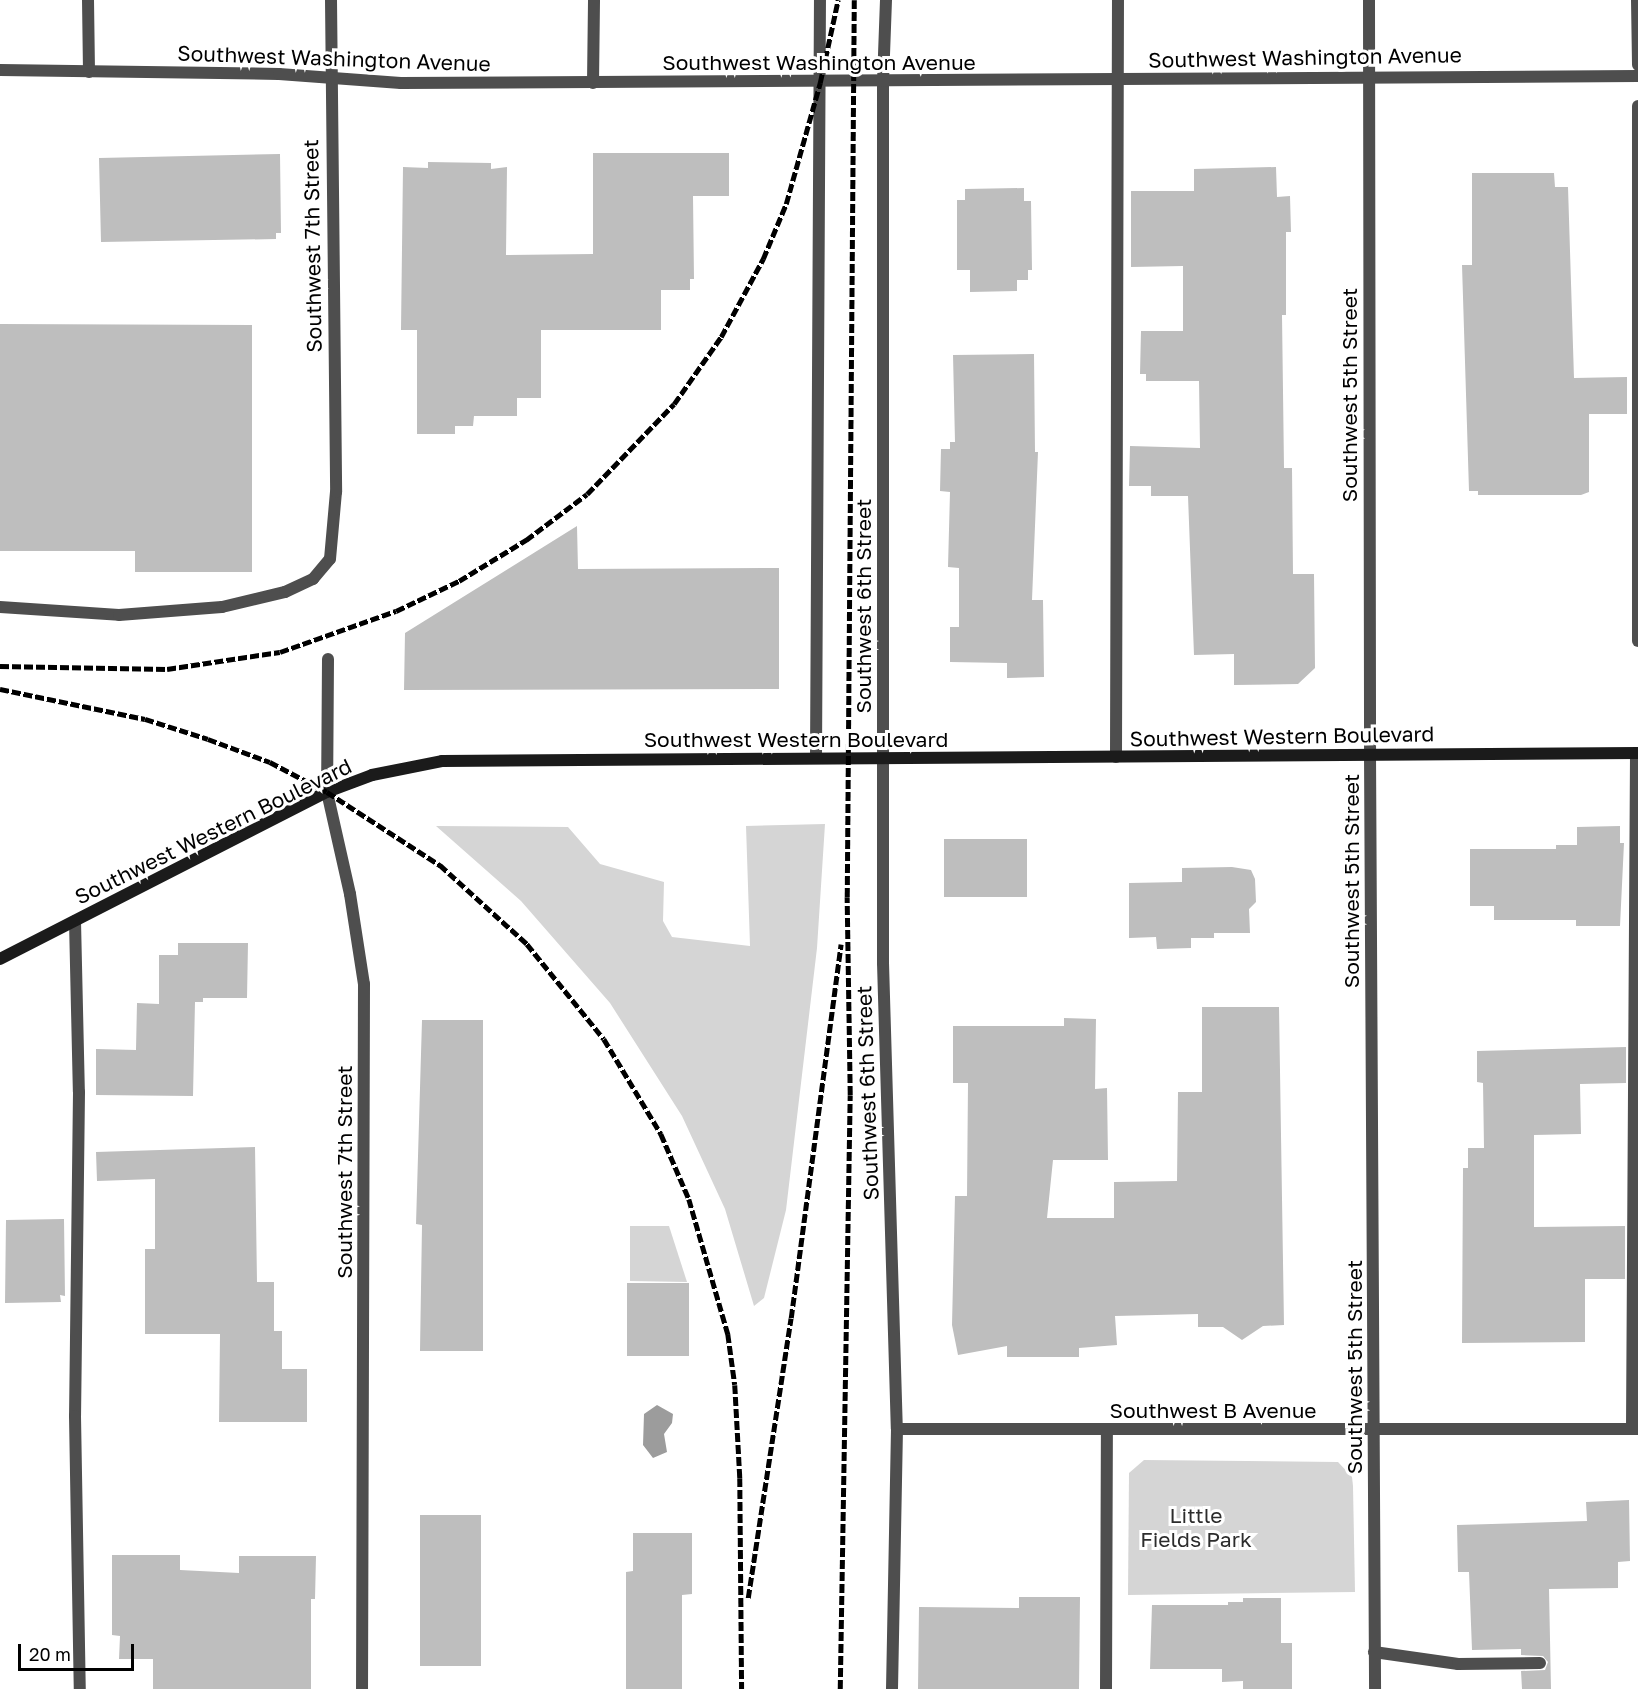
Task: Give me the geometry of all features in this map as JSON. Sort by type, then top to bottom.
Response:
[{"type":"main road","name":"Southwest Western Boulevard","points":[[0,959],[327,792],[372,775],[442,761],[1637,753]]},
{"type":"street","points":[[88,0],[89,72]]},
{"type":"street","name":"Southwest 7th Street","points":[[0,607],[119,615],[222,608],[285,592],[313,579],[330,559],[336,492],[331,0]]},
{"type":"street","points":[[593,83],[594,0]]},
{"type":"street","points":[[816,758],[820,0]]},
{"type":"street","name":"Southwest 6th Street","points":[[886,0],[882,81],[883,963],[897,1429],[892,1689]]},
{"type":"street","points":[[1116,757],[1118,0]]},
{"type":"street","name":"Southwest 5th Street","points":[[1369,0],[1374,1689]]},
{"type":"street","points":[[1637,0],[1638,65]]},
{"type":"street","name":"Southwest Washington Avenue","points":[[0,70],[330,78],[401,83],[820,83],[1368,75],[1638,76]]},
{"type":"street","points":[[1638,106],[1638,641]]},
{"type":"street","name":"Southwest 7th Street","points":[[328,659],[327,792],[350,894],[364,984],[362,1689]]},
{"type":"street","points":[[1635,1429],[1637,753]]},
{"type":"street","points":[[75,921],[79,1081],[75,1416],[80,1689]]},
{"type":"street","name":"Southwest B Avenue","points":[[897,1429],[1107,1431],[1635,1429]]},
{"type":"street","points":[[1106,1689],[1107,1431]]},
{"type":"street","points":[[1374,1652],[1458,1664],[1540,1663]]},
{"type":"green space","points":[[825,824],[817,948],[786,1210],[764,1298],[754,1306],[725,1209],[682,1116],[610,1003],[521,901],[436,826],[568,827],[600,864],[664,882],[663,921],[672,937],[750,946],[746,826]]},
{"type":"green space","points":[[630,1226],[669,1226],[687,1282],[630,1281]]},
{"type":"green space","name":"Little Fields Park","points":[[1144,1460],[1338,1462],[1352,1477],[1355,1592],[1128,1595],[1129,1473]]},
{"type":"shaded area","points":[[657,1405],[673,1414],[672,1423],[664,1434],[667,1452],[653,1458],[643,1445],[644,1414]]},
{"type":"building","points":[[593,153],[729,153],[729,196],[693,196],[694,279],[690,279],[690,290],[661,290],[661,330],[541,330],[541,398],[517,398],[517,416],[474,416],[473,426],[455,426],[455,434],[417,434],[417,330],[401,330],[403,167],[428,168],[428,162],[491,163],[491,169],[507,167],[506,255],[593,254]]},
{"type":"building","points":[[280,154],[281,233],[276,233],[276,239],[101,242],[99,158]]},
{"type":"building","points":[[1276,167],[1277,197],[1290,196],[1291,232],[1286,232],[1286,315],[1282,315],[1284,468],[1292,468],[1293,574],[1314,574],[1315,668],[1298,684],[1234,685],[1234,654],[1194,655],[1188,496],[1151,496],[1151,486],[1129,486],[1130,446],[1200,448],[1199,381],[1146,381],[1146,374],[1140,374],[1141,331],[1183,331],[1183,266],[1131,267],[1131,191],[1194,191],[1194,169]]},
{"type":"building","points":[[1472,173],[1554,173],[1555,187],[1568,187],[1574,378],[1627,377],[1627,414],[1589,414],[1589,492],[1581,495],[1478,495],[1478,491],[1469,491],[1462,265],[1472,265]]},
{"type":"building","points":[[1024,188],[1024,201],[1031,201],[1032,270],[1028,270],[1028,280],[1017,280],[1017,291],[970,292],[970,270],[957,270],[957,200],[965,200],[965,189]]},
{"type":"building","points":[[0,324],[252,325],[252,572],[135,572],[135,551],[0,551]]},
{"type":"building","points":[[1034,354],[1035,452],[1038,452],[1032,600],[1043,600],[1044,677],[1007,678],[1007,663],[950,662],[950,627],[959,627],[959,568],[948,567],[950,492],[940,491],[941,449],[950,449],[950,442],[955,442],[953,355]]},
{"type":"building","points":[[577,526],[578,569],[779,568],[779,689],[404,690],[405,633]]},
{"type":"building","points":[[1620,826],[1620,843],[1624,843],[1620,926],[1576,926],[1576,920],[1494,920],[1494,906],[1470,906],[1470,849],[1556,849],[1556,845],[1577,845],[1577,827]]},
{"type":"building","points":[[944,839],[1027,839],[1027,897],[944,897]]},
{"type":"building","points":[[1232,867],[1251,870],[1255,879],[1256,902],[1249,909],[1250,933],[1214,933],[1214,938],[1191,938],[1191,948],[1157,949],[1156,937],[1129,938],[1129,883],[1182,882],[1182,868]]},
{"type":"building","points":[[178,943],[248,943],[247,998],[203,998],[203,1002],[195,1002],[193,1096],[96,1095],[96,1049],[136,1050],[137,1003],[159,1004],[159,955],[178,955]]},
{"type":"building","points":[[1202,1007],[1279,1007],[1284,1325],[1263,1326],[1242,1340],[1223,1327],[1198,1327],[1198,1314],[1115,1316],[1117,1345],[1079,1348],[1079,1357],[1007,1357],[1007,1346],[958,1355],[952,1325],[955,1196],[967,1196],[968,1083],[953,1083],[953,1026],[1064,1026],[1064,1018],[1096,1019],[1095,1089],[1107,1088],[1108,1160],[1053,1160],[1047,1218],[1114,1218],[1114,1182],[1177,1181],[1178,1092],[1202,1092]]},
{"type":"building","points":[[422,1020],[483,1020],[483,1351],[420,1351],[422,1225],[416,1224]]},
{"type":"building","points":[[1626,1047],[1626,1083],[1580,1084],[1581,1134],[1534,1135],[1534,1227],[1625,1226],[1625,1279],[1585,1279],[1585,1342],[1462,1343],[1463,1168],[1468,1168],[1468,1148],[1484,1148],[1483,1083],[1477,1082],[1477,1051]]},
{"type":"building","points":[[255,1147],[257,1282],[274,1282],[274,1331],[282,1331],[282,1369],[307,1369],[307,1422],[219,1422],[220,1334],[145,1334],[145,1249],[155,1249],[155,1179],[97,1181],[96,1152]]},
{"type":"building","points":[[64,1219],[65,1296],[60,1295],[61,1302],[5,1303],[6,1220]]},
{"type":"building","points":[[627,1283],[689,1283],[689,1356],[627,1356]]},
{"type":"building","points":[[1629,1500],[1630,1561],[1618,1562],[1618,1588],[1549,1589],[1551,1689],[1522,1689],[1521,1671],[1545,1670],[1548,1662],[1543,1656],[1521,1655],[1521,1649],[1472,1650],[1469,1572],[1458,1572],[1457,1525],[1587,1521],[1586,1502]]},
{"type":"building","points":[[420,1515],[481,1515],[481,1666],[420,1666]]},
{"type":"building","points":[[633,1533],[692,1533],[692,1594],[682,1595],[682,1689],[626,1689],[626,1572],[633,1571]]},
{"type":"building","points":[[112,1555],[180,1555],[180,1570],[239,1573],[239,1556],[316,1556],[315,1599],[311,1599],[311,1689],[153,1689],[153,1659],[119,1659],[120,1636],[112,1635]]},
{"type":"building","points":[[1019,1597],[1080,1597],[1079,1689],[918,1689],[919,1607],[1019,1608]]},
{"type":"building","points":[[1243,1598],[1281,1598],[1281,1643],[1292,1643],[1292,1689],[1243,1689],[1243,1681],[1222,1682],[1222,1669],[1150,1669],[1152,1605],[1228,1605],[1228,1602],[1243,1602]]},
{"type":"railway","points":[[0,666],[167,669],[280,652],[396,611],[459,581],[526,540],[587,494],[674,404],[721,337],[763,259],[786,204],[820,83],[838,0]]},
{"type":"railway","points":[[840,1689],[850,1095],[847,897],[854,0]]},
{"type":"railway","points":[[0,689],[145,719],[270,762],[327,792],[440,865],[527,944],[604,1039],[661,1134],[689,1199],[728,1334],[735,1385],[740,1478],[742,1689]]},
{"type":"railway","points":[[748,1598],[791,1318],[841,944]]}]
